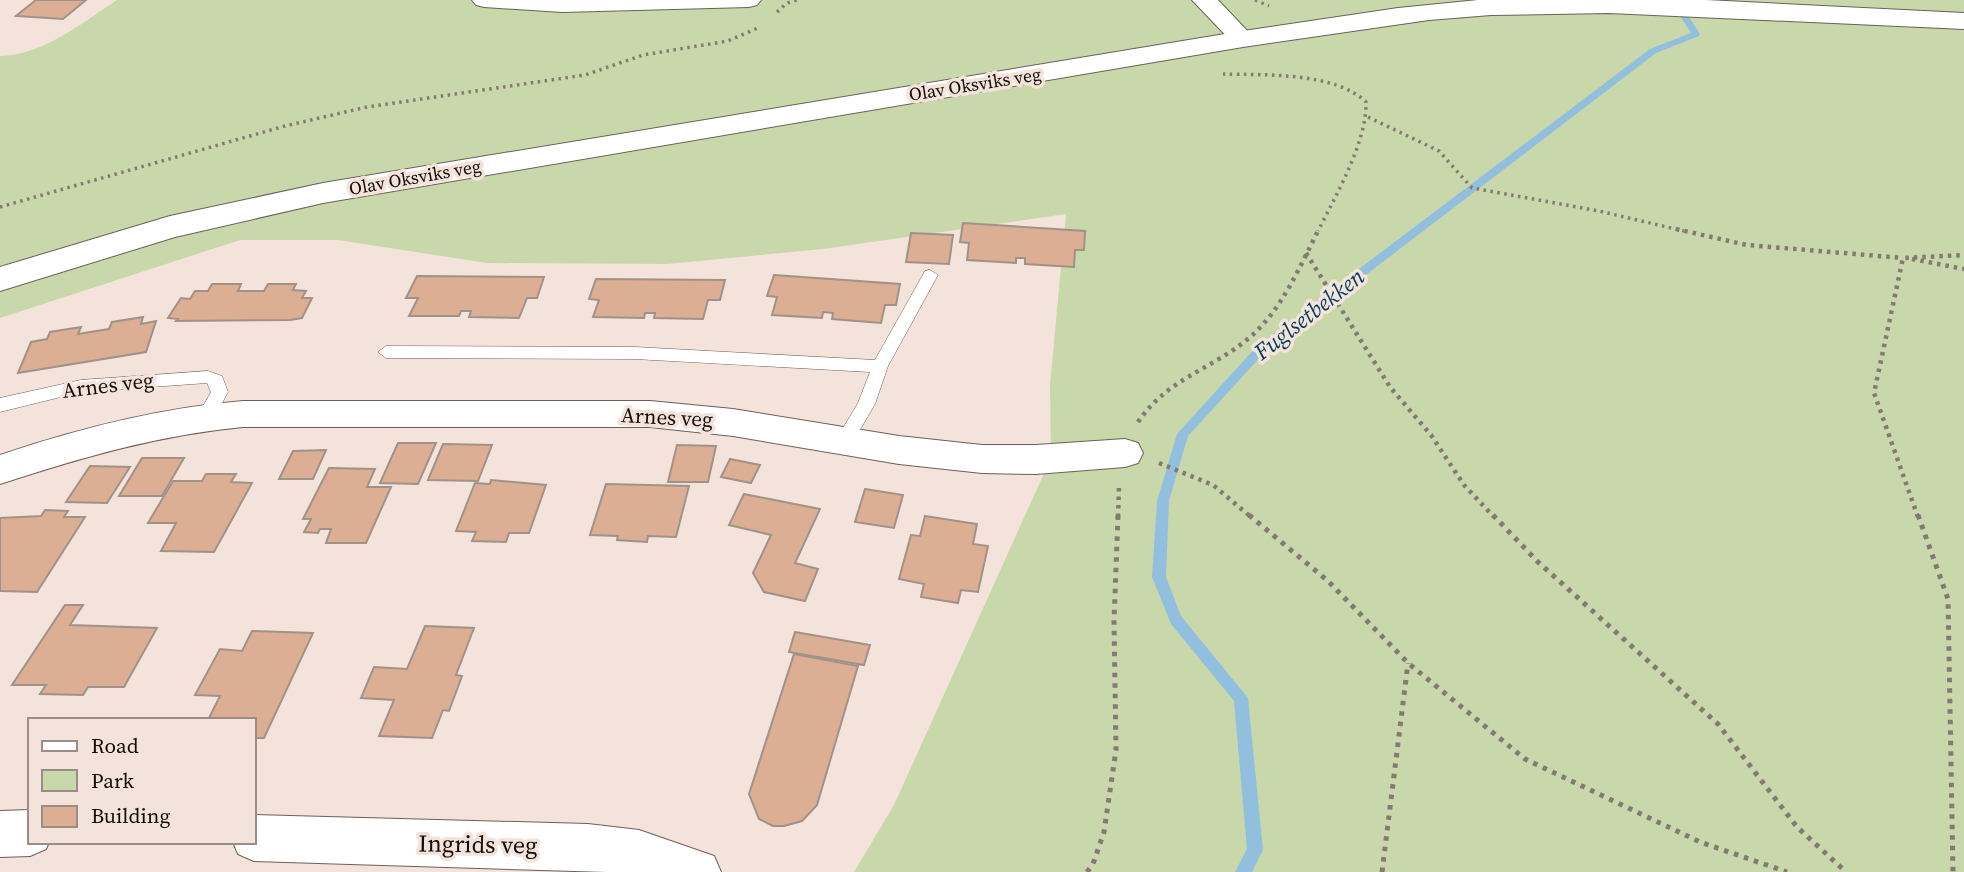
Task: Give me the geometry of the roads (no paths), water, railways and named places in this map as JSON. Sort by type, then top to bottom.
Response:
[{"type":"street","points":[[484,0],[562,5],[749,0]]},
{"type":"street","points":[[1204,0],[1243,39]]},
{"type":"street","name":"Olav Oksviks veg","points":[[0,279],[170,227],[323,193],[1243,39],[1488,7],[1580,4],[1964,22]]},
{"type":"street","name":"Arnes veg","points":[[0,470],[68,445],[133,429],[243,414],[650,414],[709,418],[935,455],[985,460],[1125,453]]},
{"type":"street","points":[[0,834],[28,833]]},
{"type":"street","name":"Ingrids veg","points":[[256,838],[587,846],[639,853],[698,872]]},
{"type":"lane","points":[[845,440],[866,404],[880,366],[930,275]]},
{"type":"lane","points":[[386,352],[635,353],[880,366]]},
{"type":"lane","name":"Arnes veg","points":[[0,405],[81,386],[208,377],[220,385],[220,392],[206,417]]},
{"type":"waterway","name":"Fuglsetbekken","points":[[1243,872],[1255,850],[1241,698],[1176,620],[1159,577],[1163,501],[1183,434],[1261,349],[1653,51],[1696,34],[1674,0]]}]
